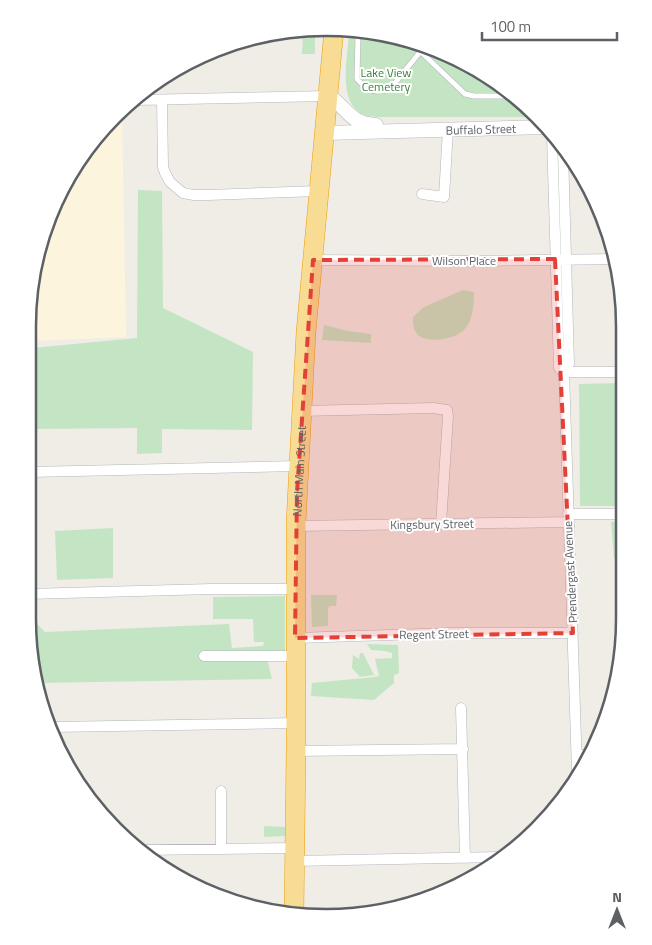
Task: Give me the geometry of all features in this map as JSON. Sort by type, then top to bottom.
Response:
[{"type":"highway","name":"North Main Street","points":[[294,907],[296,751],[295,526],[306,332],[333,36]]},
{"type":"street","points":[[145,100],[328,96]]},
{"type":"street","name":"Buffalo Street","points":[[328,96],[357,122],[405,126],[415,130]]},
{"type":"street","points":[[162,100],[163,167],[170,181],[183,193],[194,196],[319,191]]},
{"type":"street","name":"Buffalo Street","points":[[325,133],[537,127]]},
{"type":"street","points":[[422,194],[444,197],[448,129]]},
{"type":"street","points":[[552,145],[559,368],[564,372],[616,372]]},
{"type":"street","points":[[563,160],[569,364],[564,372]]},
{"type":"street","name":"Wilson Place","points":[[312,260],[608,258]]},
{"type":"street","name":"Prendergast Avenue","points":[[564,372],[573,633],[582,755]]},
{"type":"street","points":[[302,411],[433,408],[447,410],[441,524]]},
{"type":"street","points":[[36,472],[298,466]]},
{"type":"street","name":"Kingsbury Street","points":[[295,526],[441,524],[616,515]]},
{"type":"street","points":[[36,594],[211,589],[295,590]]},
{"type":"street","name":"Regent Street","points":[[204,656],[452,634],[573,633]]},
{"type":"street","points":[[461,708],[465,858]]},
{"type":"street","points":[[57,727],[296,723]]},
{"type":"street","points":[[296,751],[463,749]]},
{"type":"street","points":[[221,791],[221,849]]},
{"type":"street","points":[[151,850],[221,849],[294,854],[491,857]]},
{"type":"lane","points":[[358,38],[358,79],[371,91],[384,92],[391,88],[420,52]]},
{"type":"lane","points":[[429,55],[465,94],[474,96],[502,96]]},
{"type":"highlighted area","points":[[555,259],[573,633],[295,638],[297,492],[313,260]]},
{"type":"shaded area","points":[[122,120],[126,337],[36,341],[37,307],[42,269],[58,215],[85,165]]},
{"type":"green space","points":[[303,37],[315,37],[315,54],[302,54]]},
{"type":"green space","name":"Lake View Cemetery","points":[[349,37],[401,46],[437,58],[471,75],[502,96],[527,117],[367,116],[354,108],[349,99],[346,65]]},
{"type":"green space","points":[[138,190],[162,191],[163,308],[253,352],[252,430],[162,429],[162,453],[137,454],[137,428],[36,429],[36,348],[137,338]]},
{"type":"green space","points":[[463,290],[474,292],[471,317],[465,329],[449,338],[435,340],[423,338],[416,333],[413,317],[424,307]]},
{"type":"green space","points":[[324,325],[371,334],[371,343],[322,340]]},
{"type":"green space","points":[[616,383],[616,506],[580,506],[579,384]]},
{"type":"green space","points":[[611,522],[616,522],[616,558],[614,558]]},
{"type":"green space","points":[[113,528],[113,578],[57,580],[55,531]]},
{"type":"green space","points":[[311,595],[337,595],[336,606],[328,608],[328,626],[312,627]]},
{"type":"green space","points":[[285,596],[285,652],[266,654],[272,679],[44,683],[36,623],[45,632],[229,624],[232,648],[263,646],[264,642],[254,642],[253,619],[213,619],[213,597]]},
{"type":"green space","points":[[367,644],[398,645],[399,673],[394,675],[394,683],[374,700],[311,696],[312,683],[379,676],[375,659],[392,658],[392,653],[371,650]]},
{"type":"green space","points":[[360,653],[363,653],[375,677],[373,675],[360,677],[352,668],[353,655],[359,659]]},
{"type":"green space","points":[[264,826],[285,827],[285,836],[264,837]]}]
